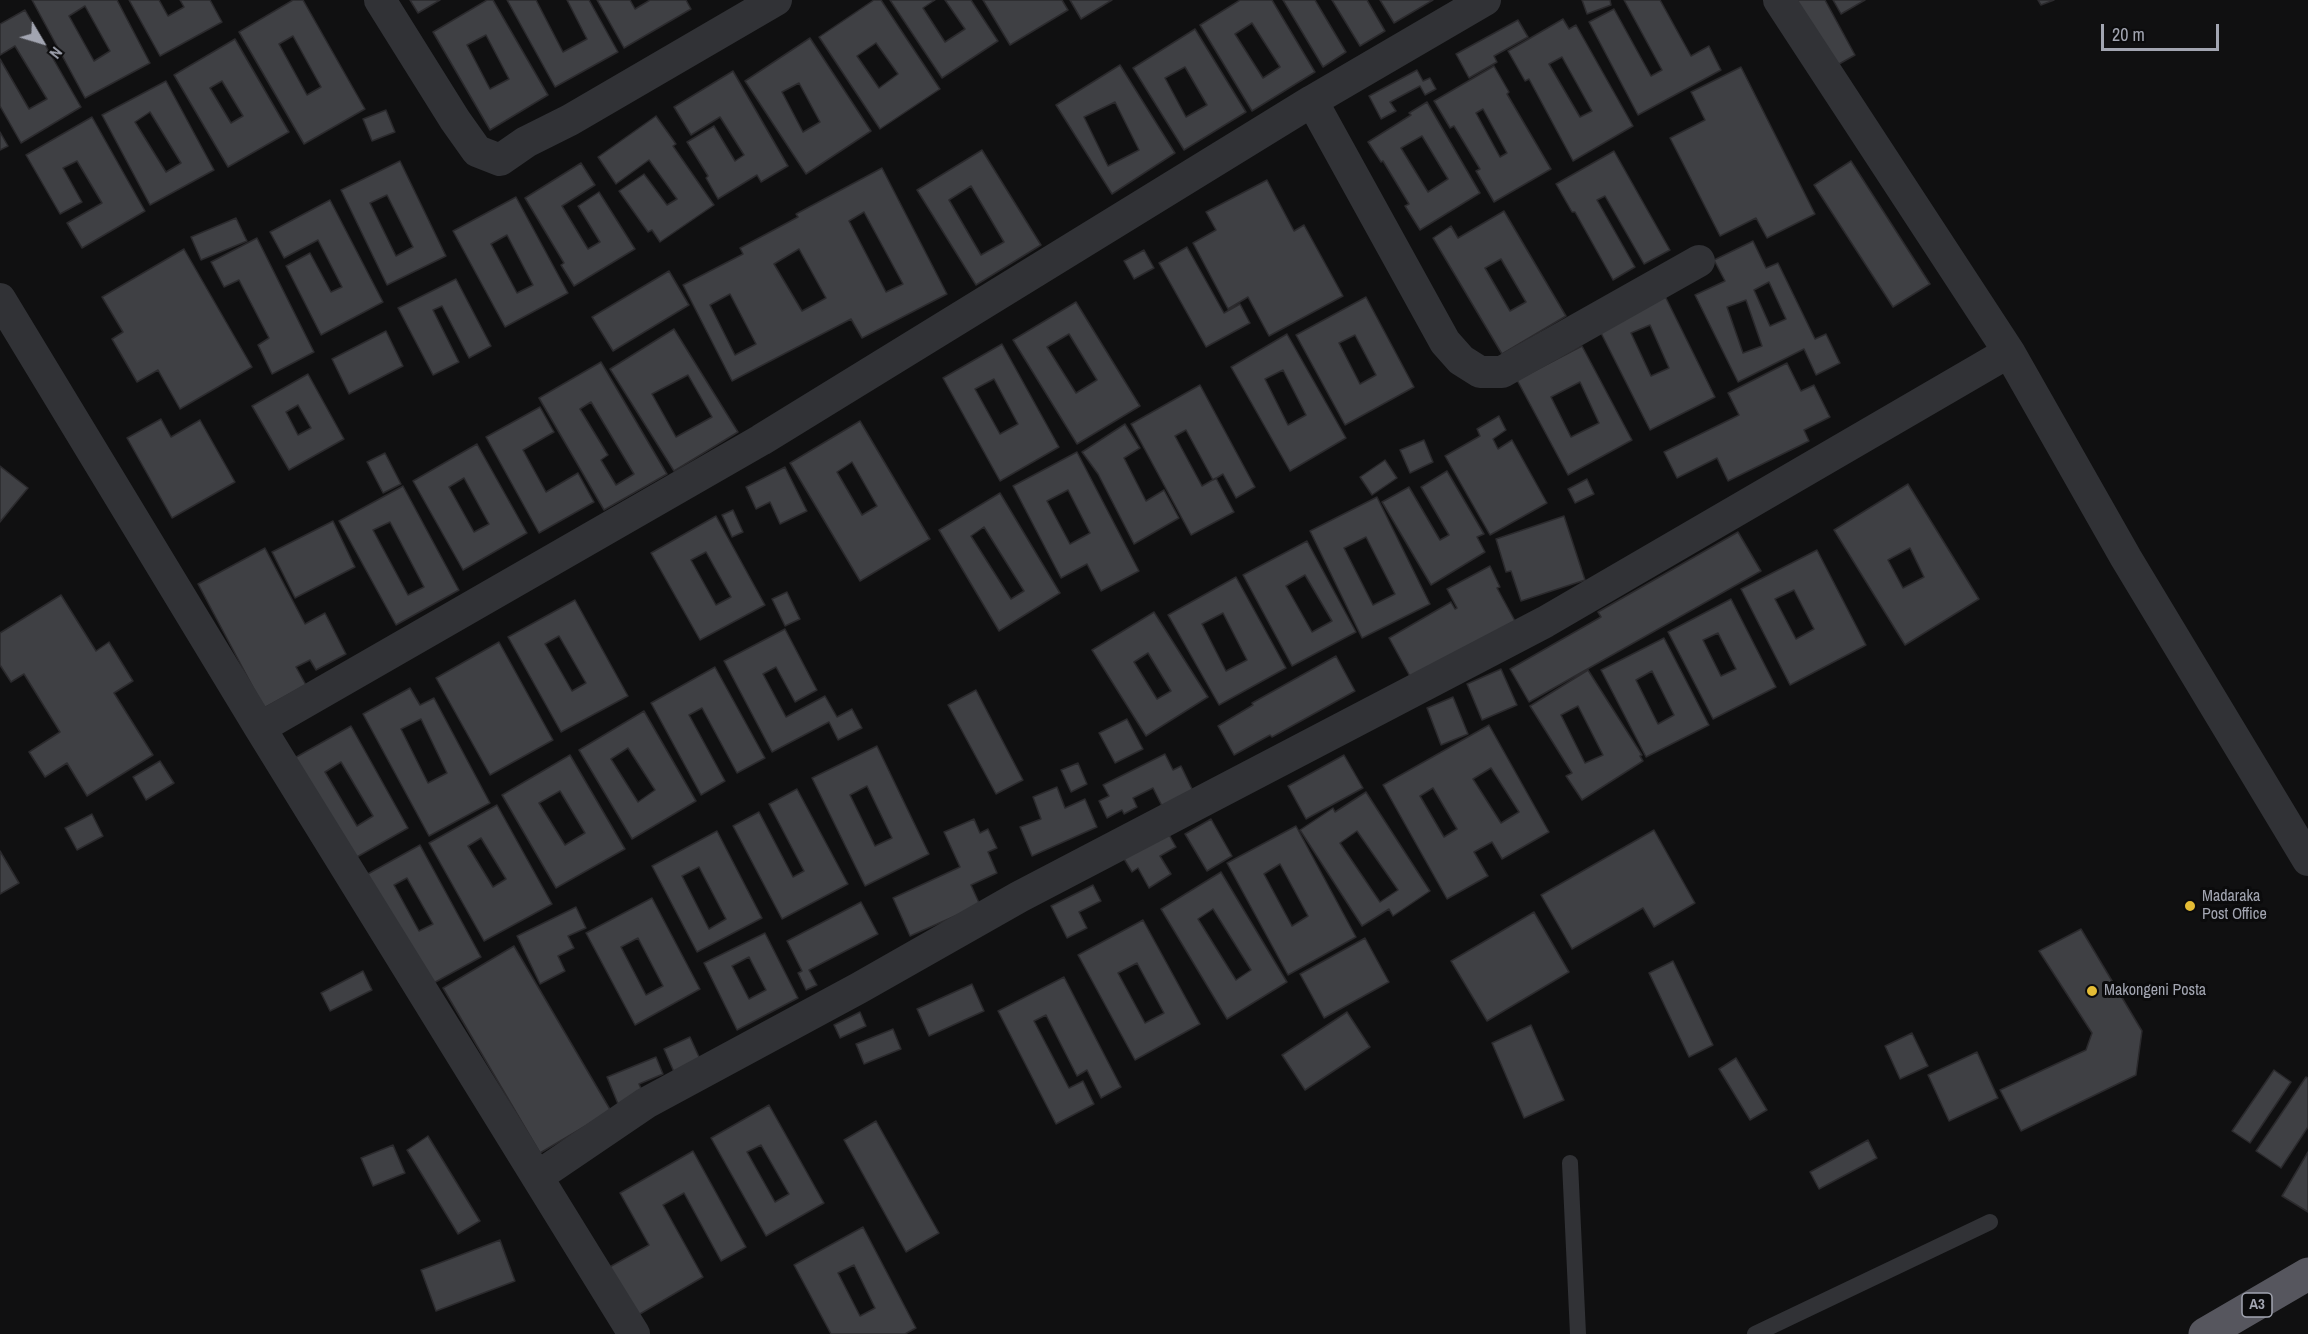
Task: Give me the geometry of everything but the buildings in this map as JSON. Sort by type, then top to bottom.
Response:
[{"type":"highway","name":"A3","points":[[2205,1334],[2308,1274]]},
{"type":"street","points":[[380,0],[477,151],[500,160],[526,142],[570,120],[776,0]]},
{"type":"street","points":[[260,728],[760,440],[1312,101],[1485,0]]},
{"type":"street","points":[[1779,0],[2009,352],[2126,558],[2305,848]]},
{"type":"street","points":[[1312,101],[1445,342],[1461,360],[1480,372],[1502,372],[1699,261]]},
{"type":"street","points":[[0,299],[260,728],[634,1334]]},
{"type":"street","points":[[537,1177],[646,1103],[859,988],[1019,897],[1545,622],[2009,352]]},
{"type":"lane","points":[[1570,1163],[1578,1334]]},
{"type":"lane","points":[[1755,1334],[1990,1222]]},
{"type":"place","name":"Madaraka Post Office","points":[[2190,906]]},
{"type":"place","name":"Makongeni Posta","points":[[2092,991]]}]
